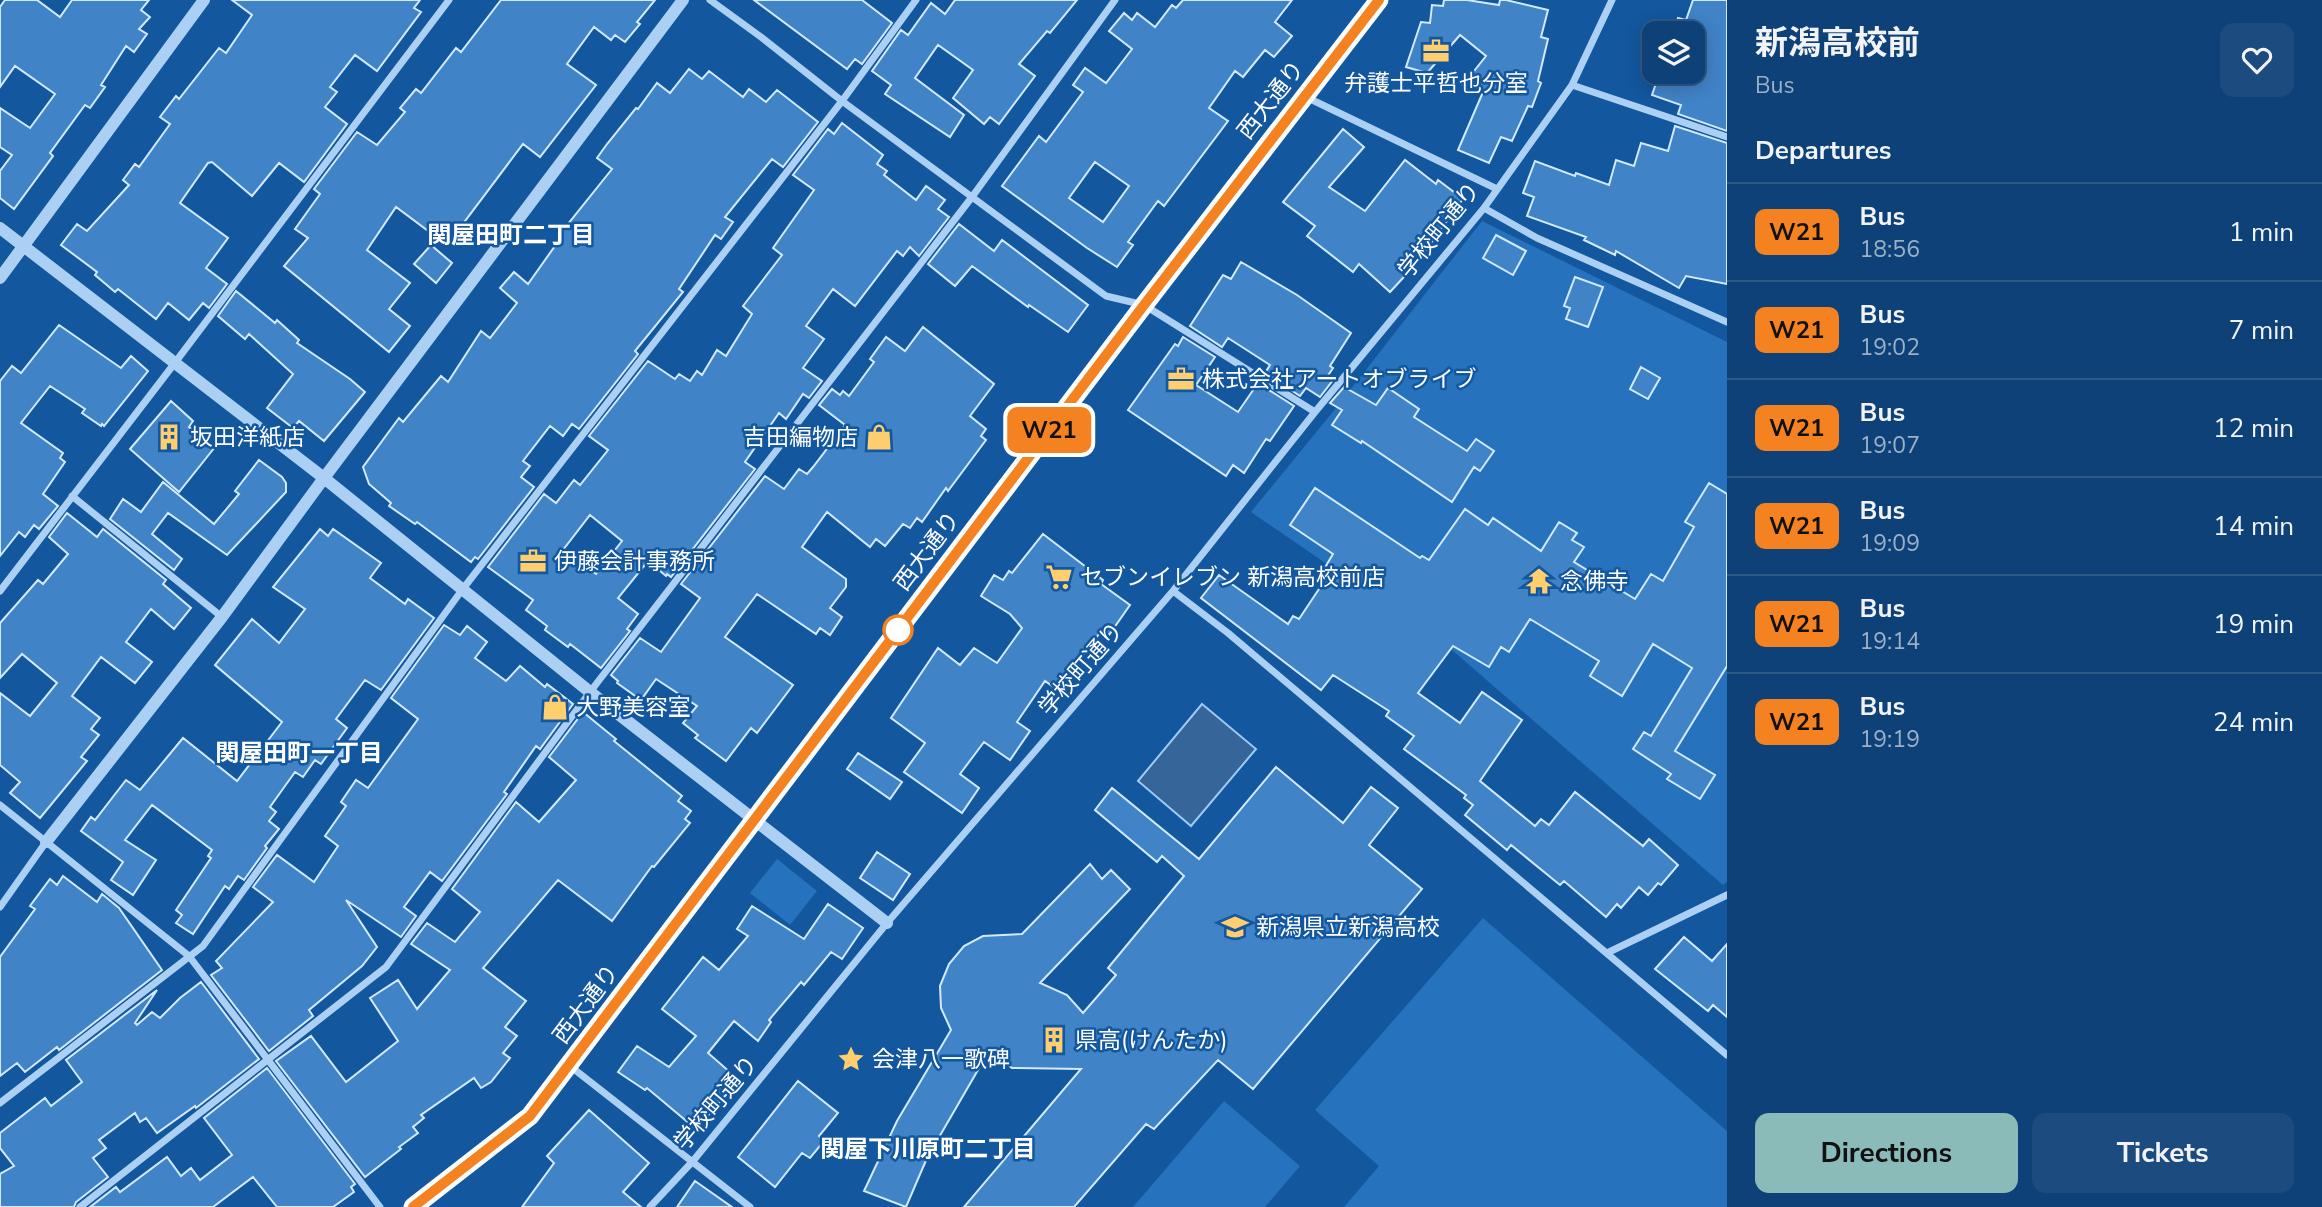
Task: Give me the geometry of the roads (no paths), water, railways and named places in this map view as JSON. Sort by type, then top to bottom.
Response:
[{"type":"highway","name":"西大通り","points":[[413,1207],[530,1116],[1144,305],[1379,0]]},
{"type":"street","points":[[0,278],[204,0]]},
{"type":"street","points":[[0,591],[449,0]]},
{"type":"street","points":[[0,907],[46,842],[222,617],[683,0]]},
{"type":"street","points":[[710,0],[1106,296],[1144,305],[1315,412]]},
{"type":"street","points":[[0,1103],[204,946],[462,590],[842,101],[916,0]]},
{"type":"street","points":[[80,1207],[386,967],[590,692],[972,197],[1115,0]]},
{"type":"street","name":"学校町通り","points":[[650,1207],[693,1161],[887,923],[1173,591],[1315,412],[1484,208],[1572,85],[1612,0]]},
{"type":"street","points":[[1572,85],[1727,137]]},
{"type":"street","points":[[1305,96],[1497,189]]},
{"type":"street","points":[[1484,208],[1537,238],[1727,323]]},
{"type":"street","points":[[0,228],[324,478],[590,692],[887,923]]},
{"type":"street","points":[[72,496],[222,617]]},
{"type":"street","points":[[1173,591],[1228,634],[1727,1055]]},
{"type":"street","points":[[0,805],[189,956],[380,1207]]},
{"type":"street","points":[[1608,953],[1727,895]]},
{"type":"street","points":[[570,1066],[750,1207]]},
{"type":"place","name":"弁護士平哲也分室","points":[[1436,51]]},
{"type":"place","name":"株式会社アートオブライブ","points":[[1181,379]]},
{"type":"place","name":"坂田洋紙店","points":[[169,437]]},
{"type":"place","name":"吉田編物店","points":[[879,437]]},
{"type":"place","name":"伊藤会計事務所","points":[[533,561]]},
{"type":"place","name":"セブンイレブン 新潟高校前店","points":[[1059,577]]},
{"type":"place","name":"念佛寺","points":[[1539,581]]},
{"type":"place","name":"大野美容室","points":[[555,707]]},
{"type":"place","name":"新潟県立新潟高校","points":[[1235,927]]},
{"type":"place","name":"県高(けんたか)","points":[[1054,1040]]},
{"type":"place","name":"会津八一歌碑","points":[[851,1059]]},
{"type":"district","name":"関屋田町二丁目","points":[[511,235]]},
{"type":"district","name":"関屋田町一丁目","points":[[299,753]]},
{"type":"district","name":"関屋下川原町二丁目","points":[[928,1149]]}]
